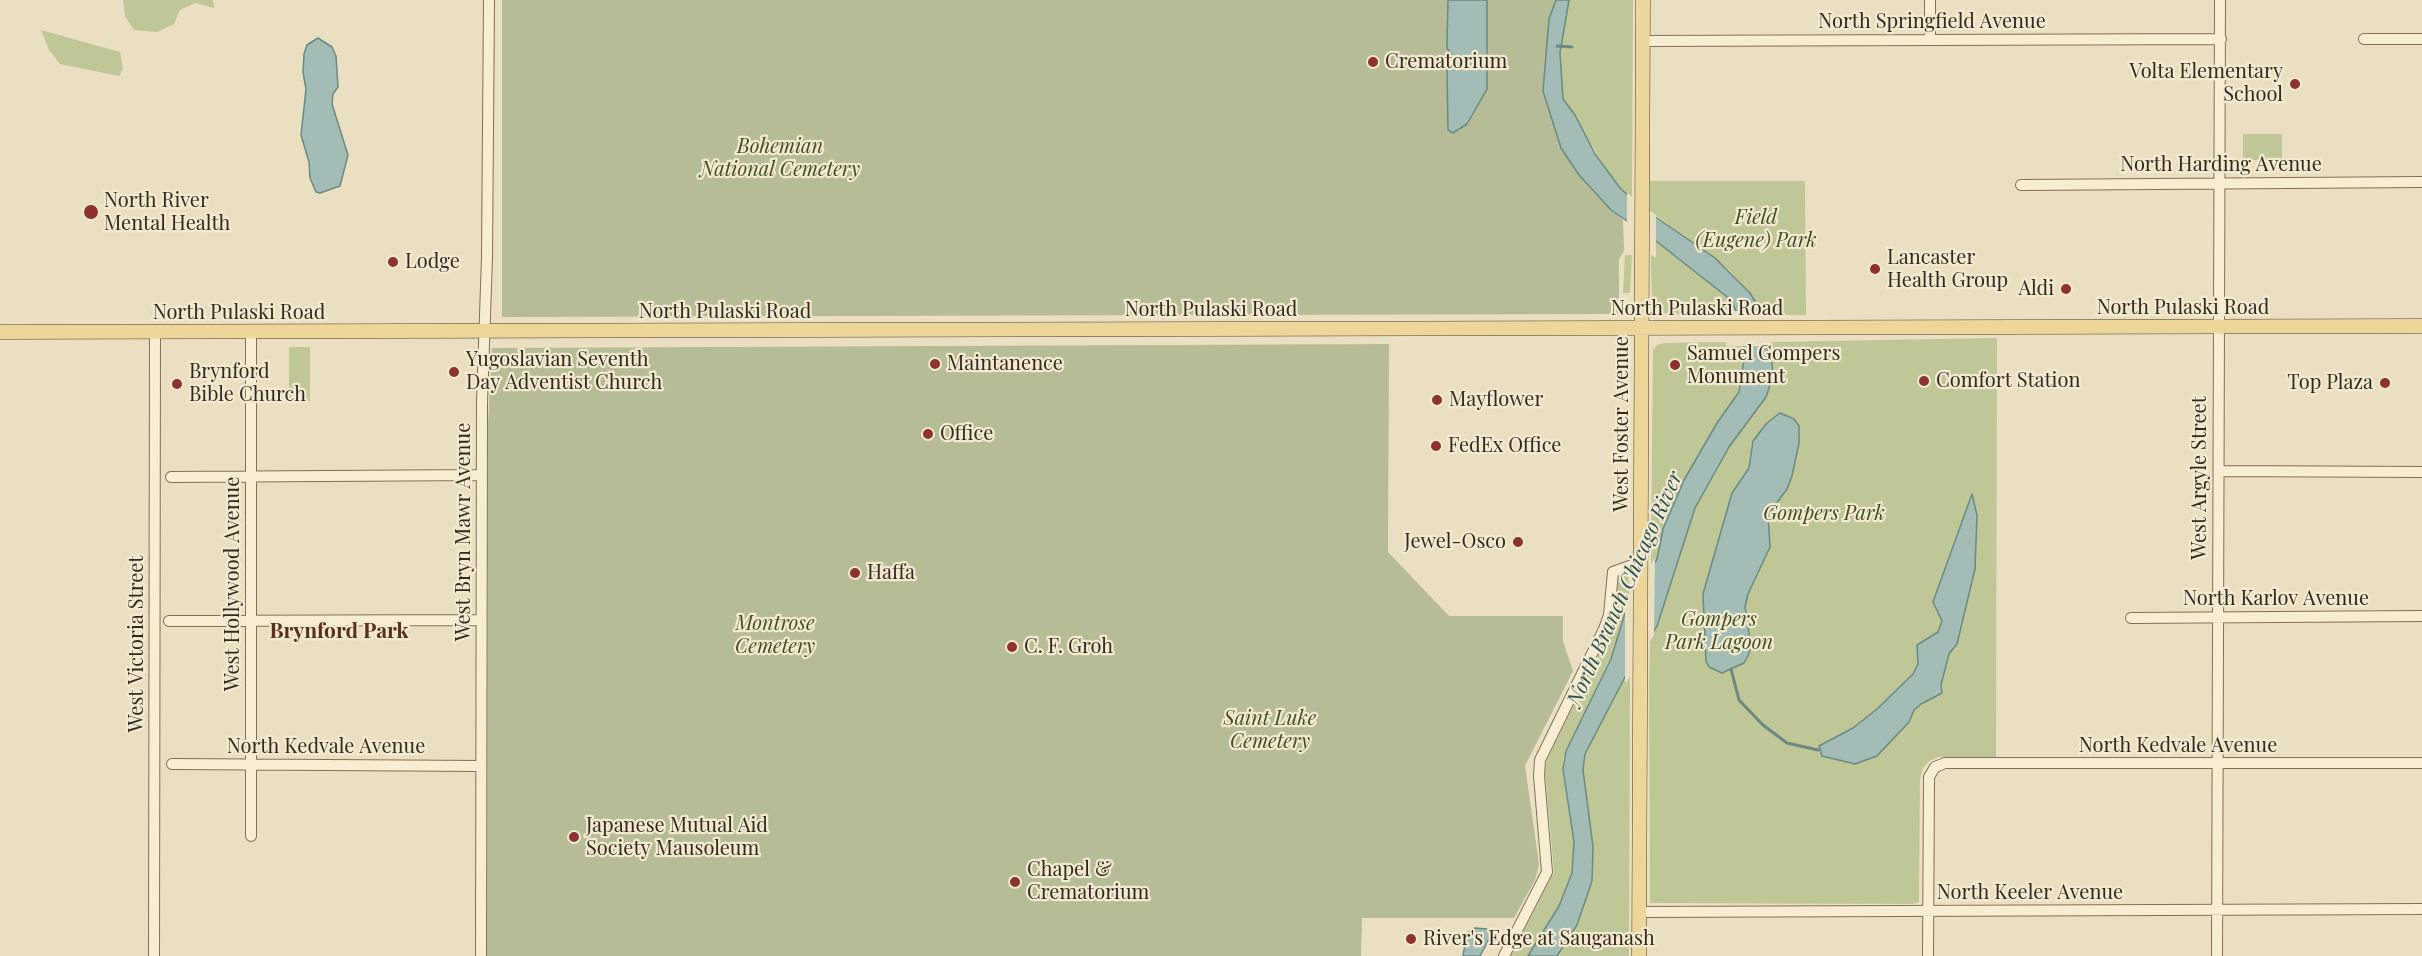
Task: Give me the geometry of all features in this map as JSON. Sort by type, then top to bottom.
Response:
[{"type":"main road","name":"West Foster Avenue","points":[[1639,956],[1643,0]]},
{"type":"main road","name":"North Pulaski Road","points":[[0,332],[2422,326]]},
{"type":"street","name":"West Bryn Mawr Avenue","points":[[481,956],[482,475],[489,0]]},
{"type":"street","points":[[1930,0],[1930,40]]},
{"type":"street","name":"West Argyle Street","points":[[2217,956],[2220,0]]},
{"type":"street","name":"North Springfield Avenue","points":[[1643,41],[2220,39]]},
{"type":"street","points":[[2364,39],[2422,39]]},
{"type":"street","name":"North Harding Avenue","points":[[2021,184],[2422,182]]},
{"type":"street","name":"West Victoria Street","points":[[154,956],[155,333]]},
{"type":"street","name":"West Hollywood Avenue","points":[[251,333],[251,836]]},
{"type":"street","points":[[2218,471],[2422,472]]},
{"type":"street","points":[[171,477],[482,475]]},
{"type":"street","points":[[1504,956],[1547,872],[1539,776],[1540,760],[1604,629],[1609,615],[1613,572],[1641,562]]},
{"type":"street","name":"North Karlov Avenue","points":[[2131,618],[2422,616]]},
{"type":"street","points":[[169,621],[481,620]]},
{"type":"street","name":"North Kedvale Avenue","points":[[1928,911],[1929,777],[1935,767],[1945,763],[2422,763]]},
{"type":"street","name":"North Kedvale Avenue","points":[[171,764],[481,766]]},
{"type":"street","name":"North Keeler Avenue","points":[[1639,912],[2422,909]]},
{"type":"street","points":[[1928,911],[1928,956]]},
{"type":"green space","points":[[123,0],[213,0],[214,8],[195,3],[180,10],[174,24],[157,32],[134,30],[125,16]]},
{"type":"green space","name":"Bohemian National Cemetery","points":[[502,0],[1556,0],[1543,91],[1561,148],[1593,192],[1623,220],[1624,251],[1619,259],[1619,314],[1233,315],[1223,312],[1205,315],[502,317]]},
{"type":"green space","points":[[1569,0],[1633,0],[1632,197],[1620,188],[1608,172],[1563,99],[1560,53]]},
{"type":"green space","points":[[41,30],[120,52],[123,69],[119,76],[60,64],[49,50]]},
{"type":"green space","points":[[2243,134],[2282,134],[2282,160],[2243,160]]},
{"type":"green space","name":"Field (Eugene) Park","points":[[1650,181],[1805,181],[1806,315],[1770,315],[1770,311],[1761,311],[1750,293],[1728,269],[1650,211]]},
{"type":"green space","name":"Field (Eugene) Park","points":[[1656,241],[1720,290],[1731,300],[1736,311],[1726,311],[1726,315],[1660,314],[1652,302],[1651,255],[1656,258]]},
{"type":"green space","points":[[1625,255],[1632,255],[1630,293],[1623,293]]},
{"type":"green space","name":"Gompers Park","points":[[1997,338],[1996,757],[1938,757],[1928,762],[1923,768],[1920,779],[1919,902],[1913,904],[1650,903],[1649,690],[1650,641],[1654,634],[1655,560],[1651,564],[1653,350],[1657,345],[1665,343],[1726,342],[1726,346],[1770,346],[1771,342]]},
{"type":"green space","points":[[1389,344],[1388,552],[1449,616],[1563,616],[1563,641],[1573,671],[1525,766],[1539,864],[1535,880],[1514,918],[1362,918],[1361,956],[487,956],[488,426],[492,348]]},
{"type":"green space","points":[[289,347],[310,347],[310,401],[289,401]]},
{"type":"green space","points":[[1624,572],[1629,577],[1629,602],[1616,646],[1563,759],[1574,842],[1572,873],[1559,906],[1528,956],[1511,956],[1554,872],[1545,772],[1547,760],[1609,633],[1616,611],[1617,579]]},
{"type":"green space","points":[[1630,676],[1629,956],[1557,956],[1577,925],[1592,881],[1593,847],[1583,770],[1585,754],[1625,677],[1626,683]]},
{"type":"water","points":[[1448,0],[1487,0],[1487,89],[1467,124],[1453,133],[1448,130],[1447,67],[1452,55],[1447,48]]},
{"type":"water","points":[[1556,0],[1569,0],[1560,53],[1563,99],[1575,115],[1595,154],[1620,188],[1641,207],[1715,258],[1750,293],[1761,311],[1762,334],[1772,364],[1773,376],[1766,397],[1729,447],[1695,508],[1657,626],[1625,677],[1585,754],[1583,770],[1593,847],[1592,881],[1577,925],[1557,956],[1528,956],[1559,906],[1572,873],[1574,842],[1563,769],[1566,751],[1611,659],[1625,613],[1657,559],[1663,529],[1684,480],[1717,423],[1739,392],[1745,353],[1736,311],[1731,300],[1656,241],[1611,210],[1579,175],[1561,148],[1543,91],[1549,19]]},
{"type":"water","points":[[318,38],[332,47],[336,56],[338,87],[333,94],[332,104],[348,155],[340,186],[320,193],[316,192],[310,178],[309,162],[301,135],[306,89],[303,72],[304,54],[307,45]]},
{"type":"water","points":[[1780,413],[1794,419],[1799,426],[1799,443],[1792,476],[1787,489],[1768,515],[1770,547],[1748,594],[1745,607],[1751,646],[1748,656],[1744,663],[1722,673],[1709,667],[1706,661],[1703,594],[1732,493],[1749,468],[1753,441],[1767,423]]},
{"type":"water","points":[[1972,494],[1977,515],[1975,569],[1957,644],[1949,654],[1941,685],[1942,693],[1914,710],[1909,722],[1877,756],[1855,764],[1822,756],[1819,746],[1853,728],[1877,709],[1913,674],[1918,664],[1917,645],[1938,632],[1942,621],[1933,602]]},
{"type":"water","points":[[1475,928],[1488,929],[1491,932],[1488,941],[1480,956],[1463,956],[1467,933]]},
{"type":"pier","points":[[1627,193],[1656,215],[1656,245],[1627,226]]},
{"type":"pier","points":[[1733,311],[1764,311],[1765,334],[1769,346],[1741,346]]},
{"type":"pier","points":[[1655,558],[1654,635],[1625,683],[1625,608]]},
{"type":"waterway","points":[[1557,46],[1572,47]]},
{"type":"waterway","points":[[1731,669],[1739,700],[1763,725],[1787,743],[1818,750]]},
{"type":"place","name":"Crematorium","points":[[1373,62]]},
{"type":"place","name":"Volta Elementary School","points":[[2295,84]]},
{"type":"place","name":"North River Mental Health","points":[[91,212]]},
{"type":"place","name":"Lodge","points":[[393,262]]},
{"type":"place","name":"Lancaster Health Group","points":[[1875,269]]},
{"type":"place","name":"Aldi","points":[[2066,289]]},
{"type":"place","name":"Maintanence","points":[[935,364]]},
{"type":"place","name":"Samuel Gompers Monument","points":[[1675,365]]},
{"type":"place","name":"Yugoslavian Seventh Day Adventist Church","points":[[454,372]]},
{"type":"place","name":"Comfort Station","points":[[1924,381]]},
{"type":"place","name":"Top Plaza","points":[[2385,383]]},
{"type":"place","name":"Brynford Bible Church","points":[[177,384]]},
{"type":"place","name":"Mayflower","points":[[1437,400]]},
{"type":"place","name":"Office","points":[[928,434]]},
{"type":"place","name":"FedEx Office","points":[[1436,446]]},
{"type":"place","name":"Jewel-Osco","points":[[1518,542]]},
{"type":"place","name":"Haffa","points":[[855,573]]},
{"type":"place","name":"C. F. Groh","points":[[1012,647]]},
{"type":"place","name":"Japanese Mutual Aid Society Mausoleum","points":[[574,837]]},
{"type":"place","name":"Chapel & Crematorium","points":[[1015,882]]},
{"type":"place","name":"River's Edge at Sauganash","points":[[1411,939]]},
{"type":"district","name":"Brynford Park","points":[[339,631]]},
{"type":"water label","name":"North Branch Chicago River","points":[[1625,589]]},
{"type":"park label","name":"Gompers Park Lagoon","points":[[1719,632]]},
{"type":"park label","name":"Montrose Cemetery","points":[[775,636]]},
{"type":"park label","name":"Saint Luke Cemetery","points":[[1270,730]]}]
